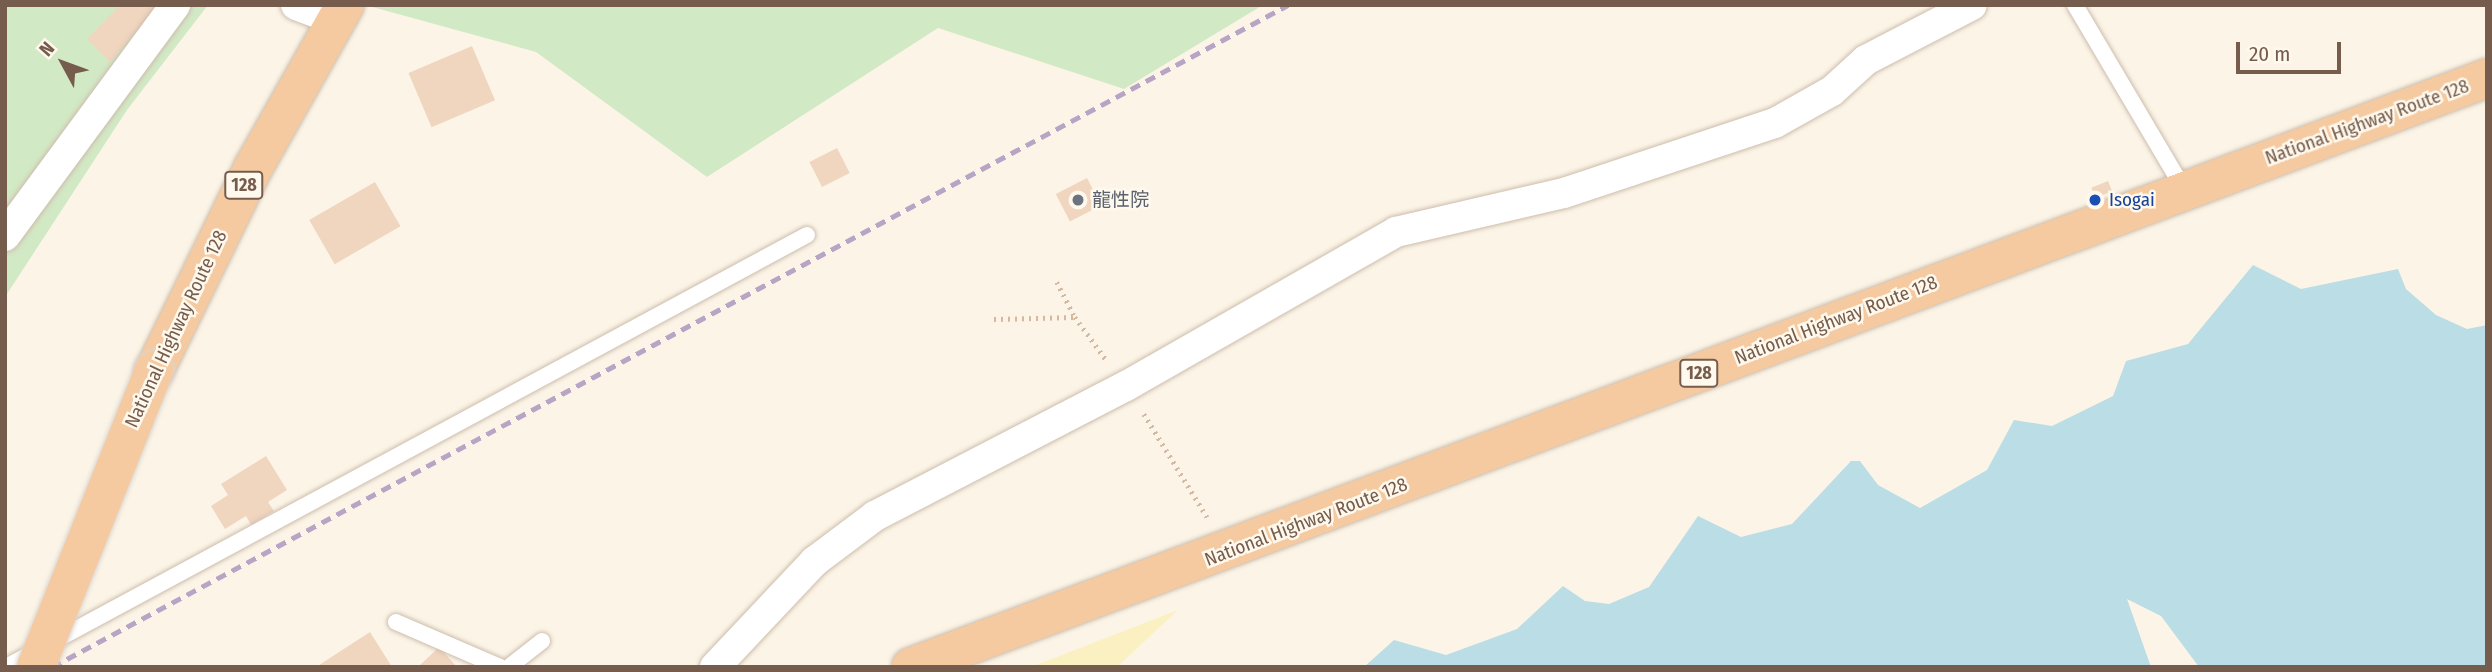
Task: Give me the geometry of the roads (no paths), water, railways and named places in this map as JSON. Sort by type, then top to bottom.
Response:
[{"type":"highway","name":"National Highway Route 128","points":[[36,667],[154,371],[223,225],[340,13]]},
{"type":"highway","name":"National Highway Route 128","points":[[911,667],[1227,552],[2184,189],[2487,78]]},
{"type":"street","points":[[5,236],[175,5]]},
{"type":"street","points":[[296,5],[340,13]]},
{"type":"street","points":[[715,667],[838,541],[1126,386],[1414,223],[1476,217],[1774,123],[1832,91],[1866,60],[1972,5]]},
{"type":"lane","points":[[2075,5],[2184,189]]},
{"type":"lane","points":[[6,667],[807,235]]},
{"type":"lane","points":[[396,622],[500,667]]},
{"type":"lane","points":[[509,667],[542,641]]},
{"type":"water","points":[[2253,265],[2301,289],[2398,269],[2406,289],[2436,315],[2467,329],[2487,325],[2487,667],[2199,667],[2161,616],[2127,599],[2151,667],[1364,667],[1394,640],[1446,655],[1517,629],[1563,586],[1585,601],[1609,604],[1649,587],[1698,516],[1741,537],[1792,524],[1851,461],[1860,461],[1878,485],[1920,508],[1987,470],[2014,420],[2052,426],[2113,396],[2126,361],[2188,344]]},
{"type":"railway","points":[[52,667],[1288,5]]},
{"type":"place","name":"龍性院","points":[[1078,200]]},
{"type":"place","name":"Isogai","points":[[2095,200]]}]
